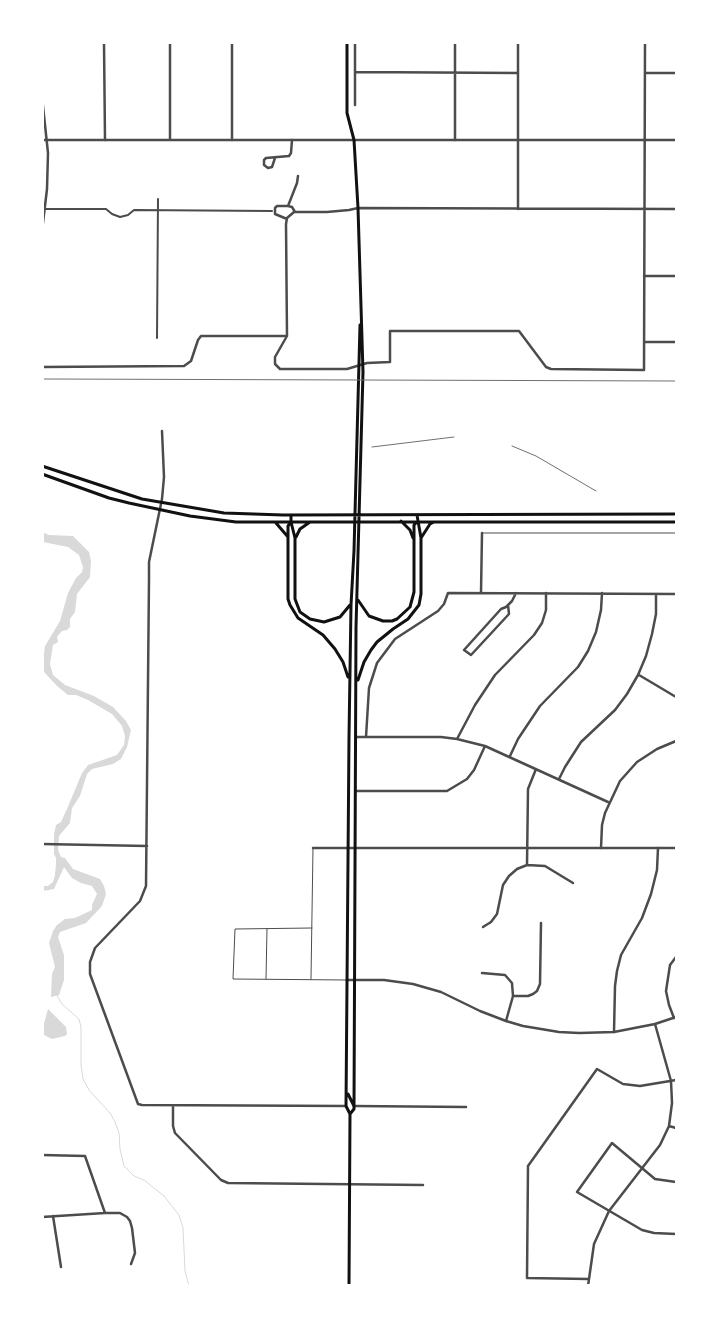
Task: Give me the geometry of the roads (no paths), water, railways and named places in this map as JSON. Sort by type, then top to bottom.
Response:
[{"type":"main road","points":[[347,42],[347,114],[354,140],[363,372],[356,737],[354,1109],[350,1114],[349,1286]]},
{"type":"main road","points":[[350,1114],[346,1109],[349,720],[361,302]]},
{"type":"main road","points":[[42,466],[130,496],[224,513],[291,515],[676,514]]},
{"type":"main road","points":[[42,474],[109,498],[161,511],[229,521],[676,522]]},
{"type":"main road","points":[[291,515],[295,538],[295,599],[300,612],[310,619],[324,622],[340,617],[351,605]]},
{"type":"main road","points":[[357,686],[364,662],[377,642],[408,619],[418,605],[421,594],[421,538],[417,515]]},
{"type":"main road","points":[[401,521],[410,530],[414,541]]},
{"type":"main road","points":[[358,598],[366,612],[378,620],[392,621],[406,612],[414,598],[414,525],[417,521]]},
{"type":"main road","points":[[274,522],[288,538]]},
{"type":"main road","points":[[291,522],[288,526],[288,599],[290,605],[298,618],[323,636],[336,649],[345,667],[350,686]]},
{"type":"main road","points":[[295,538],[300,529],[311,522]]},
{"type":"main road","points":[[421,538],[429,526],[435,522]]},
{"type":"main road","points":[[349,720],[352,732],[356,737]]},
{"type":"main road","points":[[346,1086],[354,1106]]},
{"type":"street","points":[[104,42],[105,140]]},
{"type":"street","points":[[170,42],[170,140]]},
{"type":"street","points":[[232,42],[232,140]]},
{"type":"street","points":[[355,42],[355,105]]},
{"type":"street","points":[[454,140],[455,42]]},
{"type":"street","points":[[518,42],[518,209]]},
{"type":"street","points":[[645,42],[644,140],[644,209],[644,370],[551,369],[546,367],[520,331],[390,331],[390,362],[367,363],[348,369],[280,368],[275,364],[275,357],[287,336],[286,219],[294,212],[327,212],[358,208],[518,209],[644,209],[676,209]]},
{"type":"street","points":[[355,72],[518,73]]},
{"type":"street","points":[[645,73],[676,73]]},
{"type":"street","points":[[42,97],[47,132],[48,167],[42,231]]},
{"type":"street","points":[[42,140],[676,140]]},
{"type":"street","points":[[275,158],[272,166],[268,168],[264,165],[266,158],[289,156],[292,140]]},
{"type":"street","points":[[288,206],[298,176]]},
{"type":"street","points":[[157,338],[158,199]]},
{"type":"street","points":[[286,219],[275,214],[274,210],[277,206],[292,207],[294,212]]},
{"type":"street","points":[[45,209],[106,210],[120,217],[134,210],[272,211]]},
{"type":"street","points":[[644,276],[676,276]]},
{"type":"street","points":[[42,367],[184,366],[191,361],[201,336],[287,336]]},
{"type":"street","points":[[644,342],[676,342]]},
{"type":"street","points":[[162,432],[164,477],[162,503],[149,562],[146,882],[144,893],[130,911],[98,943],[91,957],[91,977],[135,1100],[142,1106],[346,1106]]},
{"type":"street","points":[[482,532],[482,592]]},
{"type":"street","points":[[366,737],[369,688],[377,663],[394,639],[438,611],[444,604],[448,593],[676,594]]},
{"type":"street","points":[[508,605],[510,614],[470,655],[464,650],[501,609],[508,605],[516,593]]},
{"type":"street","points":[[457,739],[475,705],[495,675],[542,623],[546,610],[546,593]]},
{"type":"street","points":[[510,756],[518,739],[540,706],[578,667],[588,651],[596,632],[601,610],[602,594]]},
{"type":"street","points":[[559,779],[581,742],[615,710],[638,675],[652,634],[656,614],[656,594]]},
{"type":"street","points":[[638,675],[676,697]]},
{"type":"street","points":[[356,737],[441,737],[485,746],[608,802]]},
{"type":"street","points":[[601,848],[602,825],[608,802],[620,781],[637,762],[657,749],[676,741]]},
{"type":"street","points":[[356,791],[447,791],[467,779],[474,770],[485,746]]},
{"type":"street","points":[[527,865],[528,789],[536,769]]},
{"type":"street","points":[[42,844],[147,846]]},
{"type":"street","points":[[312,848],[676,848]]},
{"type":"street","points":[[614,1032],[617,971],[621,956],[642,918],[651,894],[657,870],[658,848]]},
{"type":"street","points":[[483,926],[491,922],[497,914],[503,885],[517,869],[527,865],[545,866],[573,883]]},
{"type":"street","points":[[513,996],[533,994],[537,991],[540,984],[541,923]]},
{"type":"street","points":[[347,980],[399,982],[425,987],[506,1021],[523,1026],[559,1032],[614,1032],[675,1018],[668,1005],[666,991],[670,965],[676,957]]},
{"type":"street","points":[[482,973],[505,975],[512,983],[513,996],[506,1021]]},
{"type":"street","points":[[588,1286],[594,1244],[609,1211],[660,1145],[669,1126],[672,1103],[671,1081],[655,1024]]},
{"type":"street","points":[[588,1279],[527,1278],[528,1166],[597,1069],[623,1084],[640,1086],[676,1080]]},
{"type":"street","points":[[173,1106],[175,1133],[221,1180],[228,1183],[423,1185]]},
{"type":"street","points":[[354,1106],[466,1107]]},
{"type":"street","points":[[669,1126],[676,1128]]},
{"type":"street","points":[[676,1182],[655,1179],[612,1143],[578,1192],[642,1230],[654,1233],[676,1234]]},
{"type":"street","points":[[42,1155],[84,1156],[105,1213]]},
{"type":"street","points":[[42,1218],[105,1213],[120,1214],[127,1217],[130,1220],[135,1253],[131,1264]]},
{"type":"street","points":[[53,1216],[61,1266]]},
{"type":"lane","points":[[482,532],[676,533]]},
{"type":"lane","points":[[311,980],[312,848]]},
{"type":"lane","points":[[312,928],[235,930],[233,979],[347,980]]},
{"type":"lane","points":[[266,980],[267,929]]},
{"type":"waterway","points":[[56,994],[62,1004],[79,1019],[83,1079],[89,1090],[110,1113],[115,1122],[119,1133],[124,1166],[134,1176],[144,1180],[164,1196],[179,1215],[183,1228],[185,1271],[189,1286]]},
{"type":"railway","points":[[42,379],[676,381]]},
{"type":"railway","points":[[372,447],[454,437]]},
{"type":"railway","points":[[512,446],[536,456],[596,491]]}]
